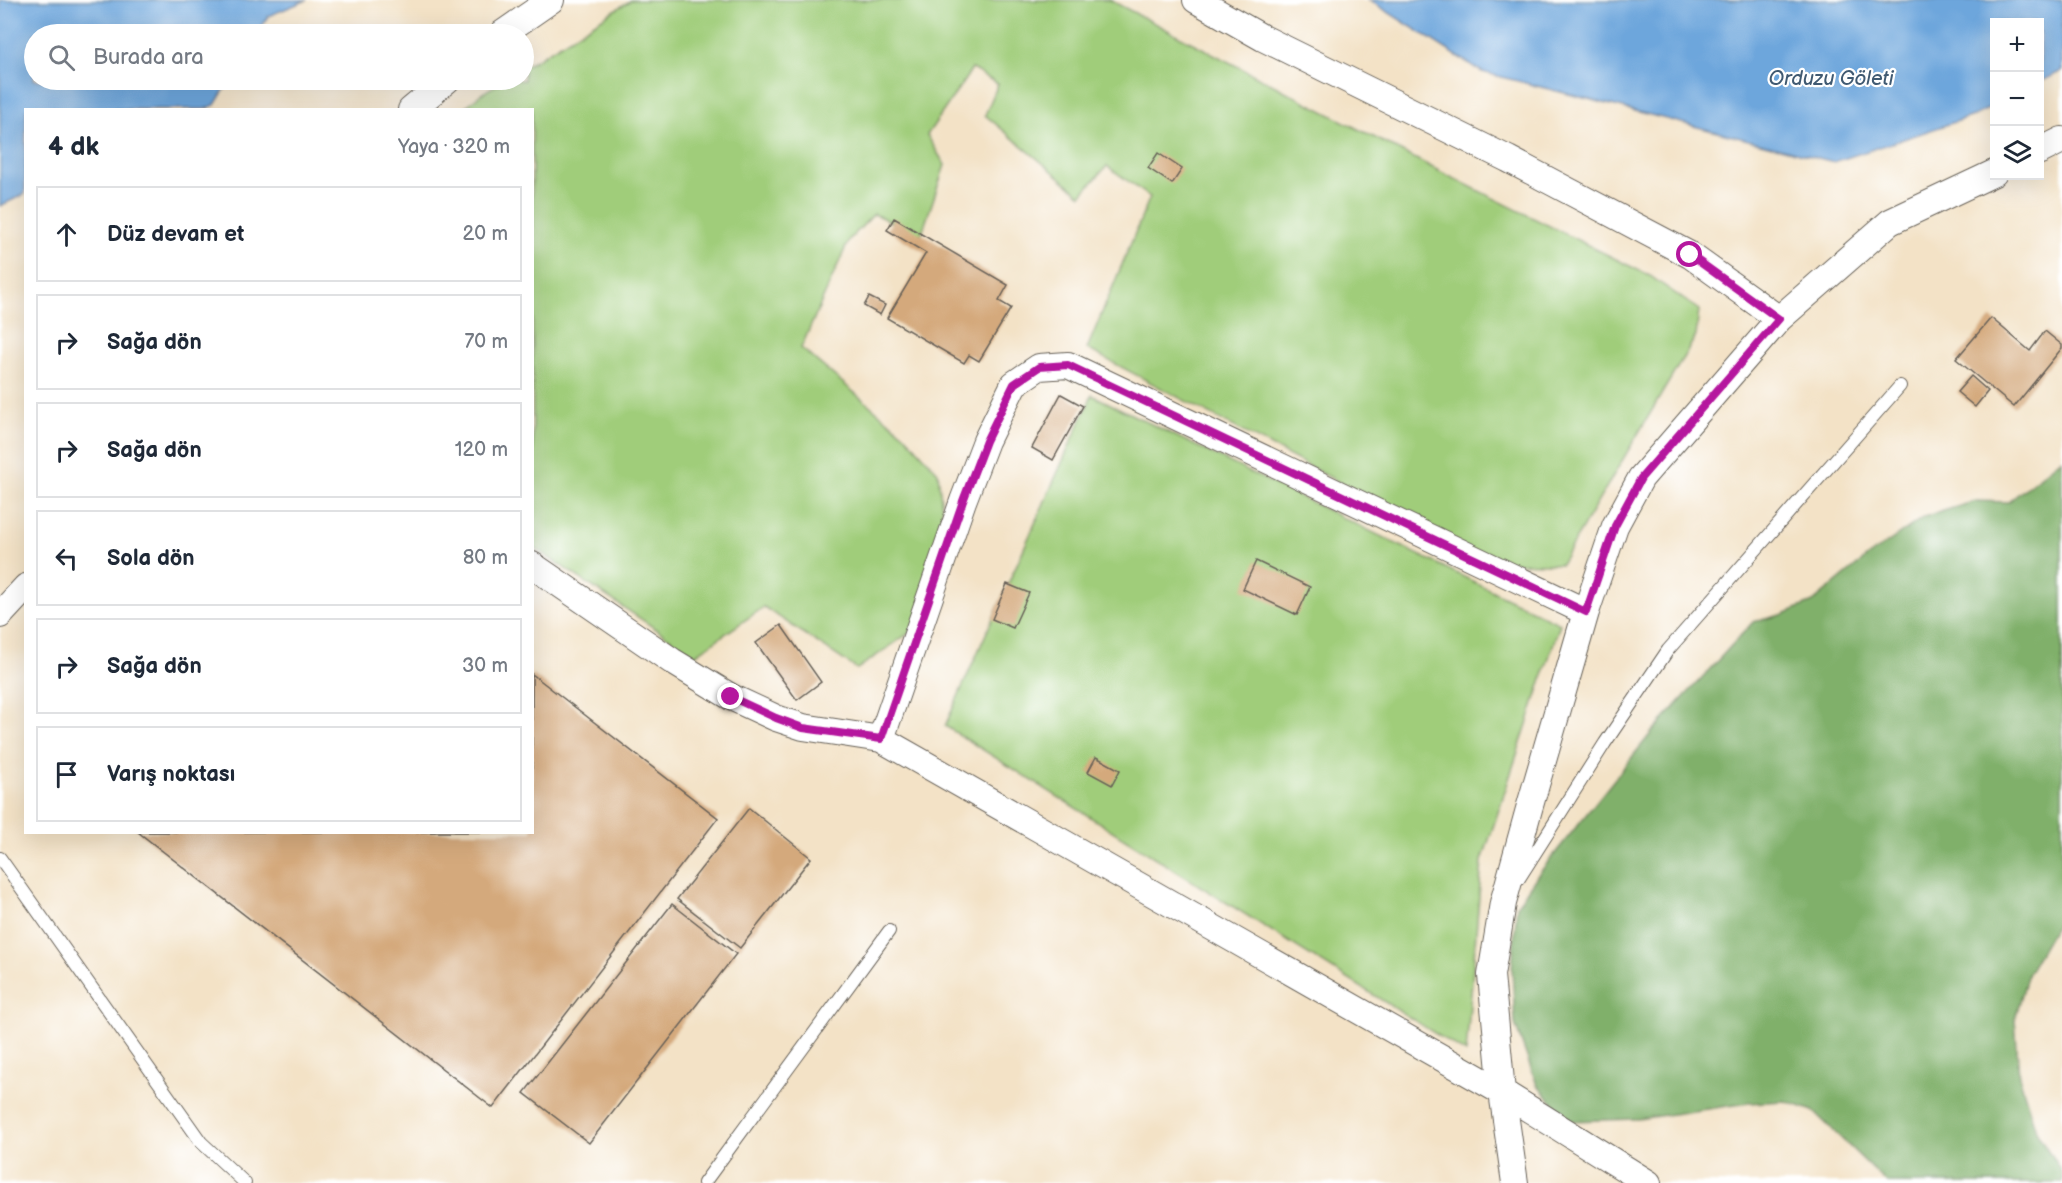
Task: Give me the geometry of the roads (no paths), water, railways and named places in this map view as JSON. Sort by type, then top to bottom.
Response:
[{"type":"street","points":[[516,24],[551,0]]},
{"type":"street","points":[[1196,0],[1263,39],[1508,159],[1690,255],[1779,319]]},
{"type":"street","points":[[413,108],[435,90]]},
{"type":"street","points":[[2044,149],[2062,140]]},
{"type":"street","points":[[1515,1183],[1502,1092],[1491,975],[1503,903],[1586,612],[1615,526],[1641,478],[1779,319],[1890,222],[1990,175]]},
{"type":"street","points":[[881,739],[986,441],[1014,384],[1039,367],[1068,365],[1586,612]]},
{"type":"street","points":[[534,566],[672,661],[731,697],[803,728],[881,739],[1502,1092],[1648,1183]]},
{"type":"street","points":[[0,615],[24,589]]},
{"type":"lane","points":[[1503,903],[1605,742],[1668,650],[1900,386]]},
{"type":"lane","points":[[0,858],[201,1142],[245,1183]]},
{"type":"lane","points":[[704,1183],[889,931]]},
{"type":"water","points":[[0,0],[307,0],[268,16],[263,24],[24,24],[24,90],[224,90],[215,105],[208,108],[24,108],[24,194],[0,206]]},
{"type":"water","name":"Orduzu Göleti","points":[[1369,0],[2062,0],[2062,71],[2044,80],[2044,18],[1990,18],[1990,108],[1976,115],[1834,162],[1482,72]]}]
